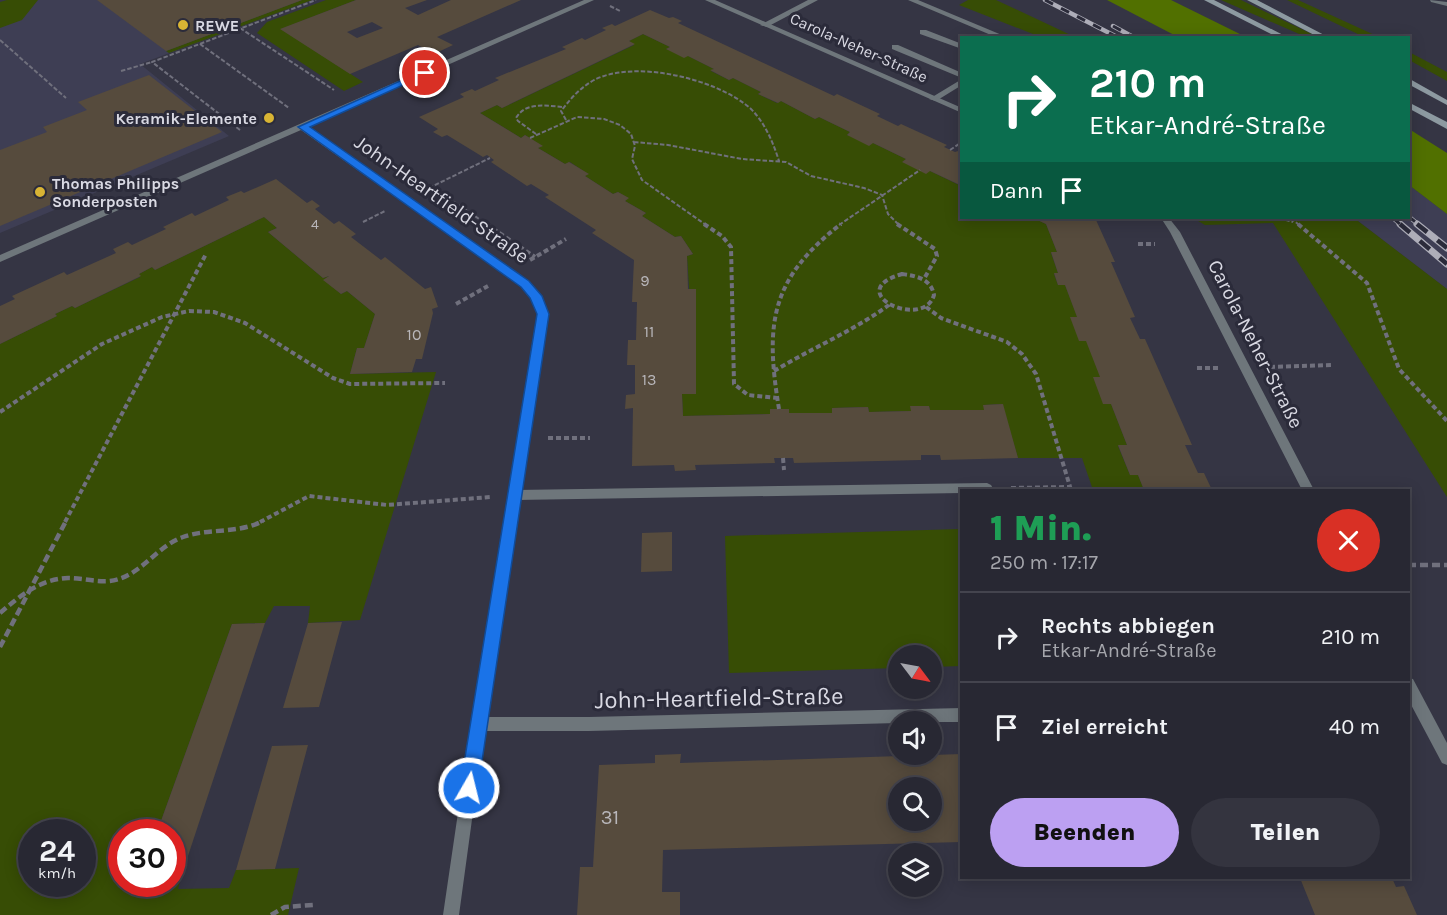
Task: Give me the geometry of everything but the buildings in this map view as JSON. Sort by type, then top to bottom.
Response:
[{"type":"main road","points":[[1208,0],[1282,36]]},
{"type":"main road","points":[[1251,0],[1323,36]]},
{"type":"main road","points":[[1410,81],[1447,103]]},
{"type":"main road","points":[[1410,105],[1447,126]]},
{"type":"street","points":[[0,259],[590,0]]},
{"type":"street","name":"Carola-Neher-Straße","points":[[709,0],[960,110]]},
{"type":"street","points":[[764,25],[814,0]]},
{"type":"street","points":[[912,0],[1001,36]]},
{"type":"street","points":[[1434,0],[1447,4]]},
{"type":"street","points":[[923,32],[960,46]]},
{"type":"street","points":[[895,47],[960,75]]},
{"type":"street","points":[[933,99],[960,82]]},
{"type":"street","name":"John-Heartfield-Straße","points":[[303,127],[525,284],[536,296],[543,314],[478,724],[451,915]]},
{"type":"street","name":"Carola-Neher-Straße","points":[[1166,219],[1175,232],[1307,489]]},
{"type":"street","points":[[516,495],[960,489]]},
{"type":"street","points":[[1410,688],[1447,758]]},
{"type":"street","name":"John-Heartfield-Straße","points":[[478,724],[589,724],[960,715]]},
{"type":"path","points":[[121,71],[152,62],[316,0]]},
{"type":"path","points":[[240,28],[343,96]]},
{"type":"path","points":[[0,40],[66,98]]},
{"type":"path","points":[[200,44],[289,109]]},
{"type":"path","points":[[152,62],[244,133],[262,144]]},
{"type":"path","points":[[566,120],[561,111],[573,93],[599,78],[632,72],[674,75],[722,91],[745,104],[763,124],[776,148],[779,161]]},
{"type":"path","points":[[536,134],[518,122],[516,118],[518,111],[525,107],[563,107]]},
{"type":"path","points":[[530,138],[577,117],[604,119],[620,125],[631,134],[634,142],[632,159],[642,180],[716,231],[731,247],[734,384],[740,392],[751,397],[777,398]]},
{"type":"path","points":[[634,142],[668,145],[742,159],[779,161],[811,176],[864,188],[882,195]]},
{"type":"path","points":[[950,150],[960,143]]},
{"type":"path","points":[[406,200],[490,158]]},
{"type":"path","points":[[778,409],[774,371],[773,320],[782,293],[797,266],[835,228],[920,171]]},
{"type":"path","points":[[432,187],[536,257]]},
{"type":"path","points":[[882,195],[888,214],[893,221],[934,249],[937,256],[924,279]]},
{"type":"path","points":[[1283,219],[1297,223]]},
{"type":"path","points":[[1292,219],[1367,283],[1399,369],[1447,421]]},
{"type":"path","points":[[1138,244],[1147,244]]},
{"type":"path","points":[[0,647],[206,254]]},
{"type":"path","points":[[902,274],[924,279],[932,286],[935,294],[933,301],[927,307],[904,311],[889,305],[879,294],[878,287],[883,280],[902,274]]},
{"type":"path","points":[[774,371],[810,349],[871,318],[889,305]]},
{"type":"path","points":[[927,307],[941,318],[1007,342],[1022,354],[1036,374],[1071,489],[988,489]]},
{"type":"path","points":[[0,412],[95,347],[131,329],[176,312],[213,311],[239,321],[333,378],[350,384],[445,383]]},
{"type":"path","points":[[525,438],[590,438]]},
{"type":"path","points":[[0,613],[30,588],[66,578],[109,581],[132,574],[165,547],[183,537],[251,526],[309,496],[387,505],[516,495]]},
{"type":"path","points":[[1410,565],[1447,565]]},
{"type":"path","points":[[271,915],[285,908],[313,906]]},
{"type":"shaded area","points":[[23,0],[312,0],[140,64],[229,136],[0,233],[0,7]]},
{"type":"shaded area","points":[[1410,186],[1447,214],[1447,289],[1355,219],[1410,219]]},
{"type":"green space","points":[[38,0],[22,20],[0,28],[0,2]]},
{"type":"green space","points":[[302,0],[312,0],[169,53],[166,51]]},
{"type":"green space","points":[[326,0],[356,0],[281,29],[363,82],[344,91],[257,33],[267,22]]},
{"type":"green space","points":[[968,0],[996,0],[1073,36],[1038,36],[959,5]]},
{"type":"green space","points":[[1107,0],[1171,0],[1244,36],[1176,36]]},
{"type":"green space","points":[[1221,0],[1241,0],[1316,36],[1304,36]]},
{"type":"green space","points":[[1287,0],[1298,0],[1377,36],[1362,36]]},
{"type":"green space","points":[[643,34],[670,47],[666,49],[688,56],[714,69],[711,71],[729,80],[733,78],[761,92],[758,94],[777,103],[781,101],[815,119],[819,117],[850,132],[847,135],[873,143],[906,159],[903,162],[930,171],[960,186],[960,219],[1035,219],[1046,224],[1057,252],[1051,253],[1058,273],[1054,274],[1058,285],[1065,285],[1127,445],[1118,446],[1130,475],[1138,475],[1144,489],[1093,489],[1082,458],[1018,458],[1002,404],[984,405],[984,410],[930,410],[929,406],[911,406],[911,411],[869,412],[868,407],[832,408],[832,413],[789,413],[788,409],[770,409],[770,414],[683,416],[682,394],[696,394],[687,256],[693,254],[681,236],[675,237],[642,216],[646,213],[625,201],[628,198],[618,192],[613,194],[585,176],[588,174],[570,162],[565,164],[538,148],[542,146],[525,135],[521,138],[480,113],[497,105],[502,108],[634,45],[629,41]]},
{"type":"green space","points":[[1410,53],[1447,72],[1447,81],[1410,61]]},
{"type":"green space","points":[[1410,130],[1447,153],[1447,214],[1410,186]]},
{"type":"green space","points":[[264,217],[277,228],[268,232],[323,278],[329,276],[324,280],[341,294],[347,291],[375,314],[364,348],[357,348],[350,374],[436,372],[360,620],[308,623],[310,606],[274,606],[265,623],[232,624],[162,819],[108,819],[108,897],[186,897],[186,889],[229,888],[236,870],[299,868],[288,915],[0,915],[0,344],[57,316],[55,314],[72,306],[75,308],[140,277],[139,274],[152,267],[155,270]]},
{"type":"green space","points":[[1195,219],[1355,219],[1447,289],[1447,497],[1273,223],[1205,225]]},
{"type":"green space","points":[[960,529],[960,666],[942,667],[942,645],[888,645],[888,668],[729,673],[725,536]]},
{"type":"railway","points":[[1045,0],[1115,36]]},
{"type":"railway","points":[[1113,26],[1131,36]]},
{"type":"railway","points":[[1410,218],[1419,225]]},
{"type":"railway","points":[[1394,219],[1401,225]]},
{"type":"railway","points":[[1400,224],[1447,264]]},
{"type":"railway","points":[[1417,224],[1447,248]]},
{"type":"place","name":"REWE","points":[[183,25]]},
{"type":"place","name":"Keramik-Elemente","points":[[269,118]]},
{"type":"place","name":"Thomas Philipps Sonderposten","points":[[40,192]]},
{"type":"route","points":[[425,73],[303,127],[525,284],[536,296],[543,314],[469,788]]}]
